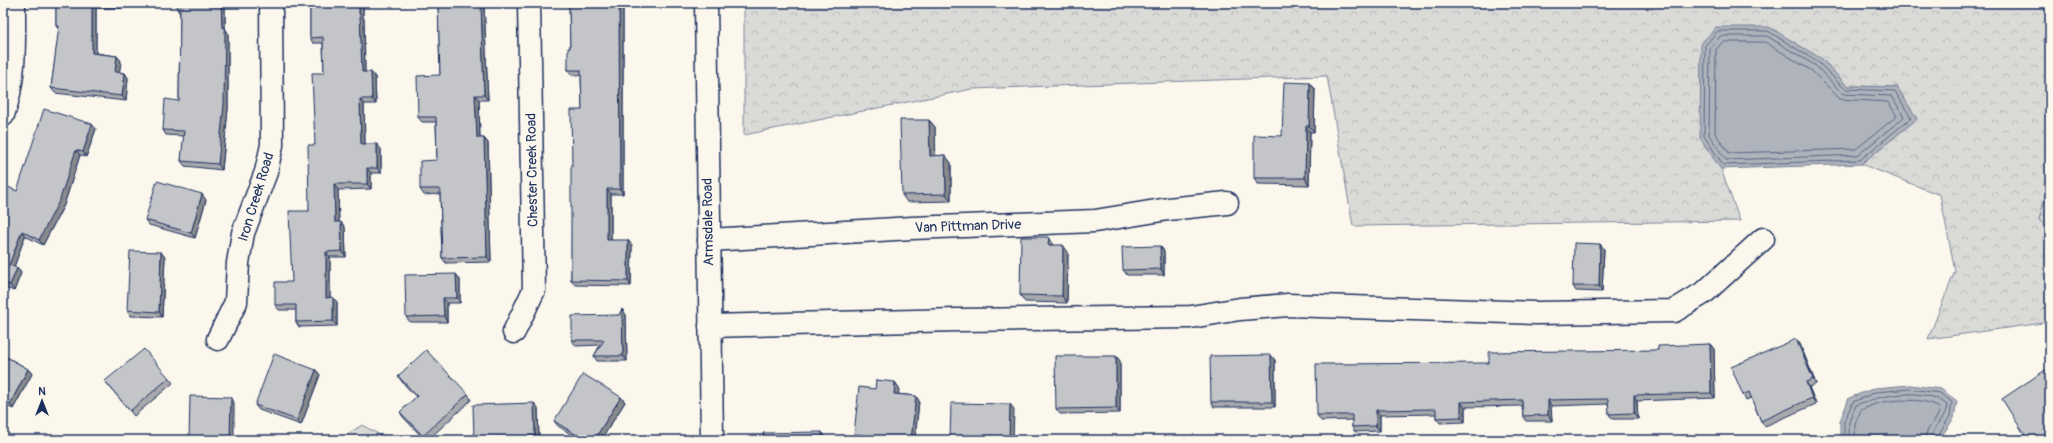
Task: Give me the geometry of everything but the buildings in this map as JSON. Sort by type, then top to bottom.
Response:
[{"type":"street","points":[[3,114],[12,76],[14,3]]},
{"type":"street","name":"Iron Creek Road","points":[[218,339],[236,302],[238,263],[244,233],[266,172],[272,145],[271,3]]},
{"type":"street","name":"Chester Creek Road","points":[[514,332],[534,290],[529,3]]},
{"type":"street","name":"Armsdale Road","points":[[706,3],[712,440]]},
{"type":"street","name":"Van Pittman Drive","points":[[709,240],[912,228],[1095,221],[1168,209],[1227,203]]},
{"type":"street","points":[[710,326],[958,320],[1191,317],[1240,309],[1288,305],[1536,313],[1674,311],[1705,292],[1763,239]]},
{"type":"green space","points":[[744,3],[2050,3],[2050,181],[2039,220],[2050,228],[2050,322],[1928,339],[1955,271],[1940,195],[1861,164],[1917,119],[1897,87],[1847,86],[1822,59],[1700,138],[1721,169],[1740,221],[1353,226],[1327,76],[972,89],[744,135]]},
{"type":"green space","points":[[2050,181],[2050,228],[2039,220]]},
{"type":"green space","points":[[362,425],[389,440],[338,440]]},
{"type":"water","points":[[1716,27],[1769,27],[1822,59],[1847,86],[1897,87],[1917,119],[1861,164],[1721,169],[1700,138],[1701,44]]},
{"type":"water","points":[[1910,385],[1941,389],[1957,401],[1954,418],[1939,440],[1840,440],[1840,421],[1849,398],[1875,388]]}]
